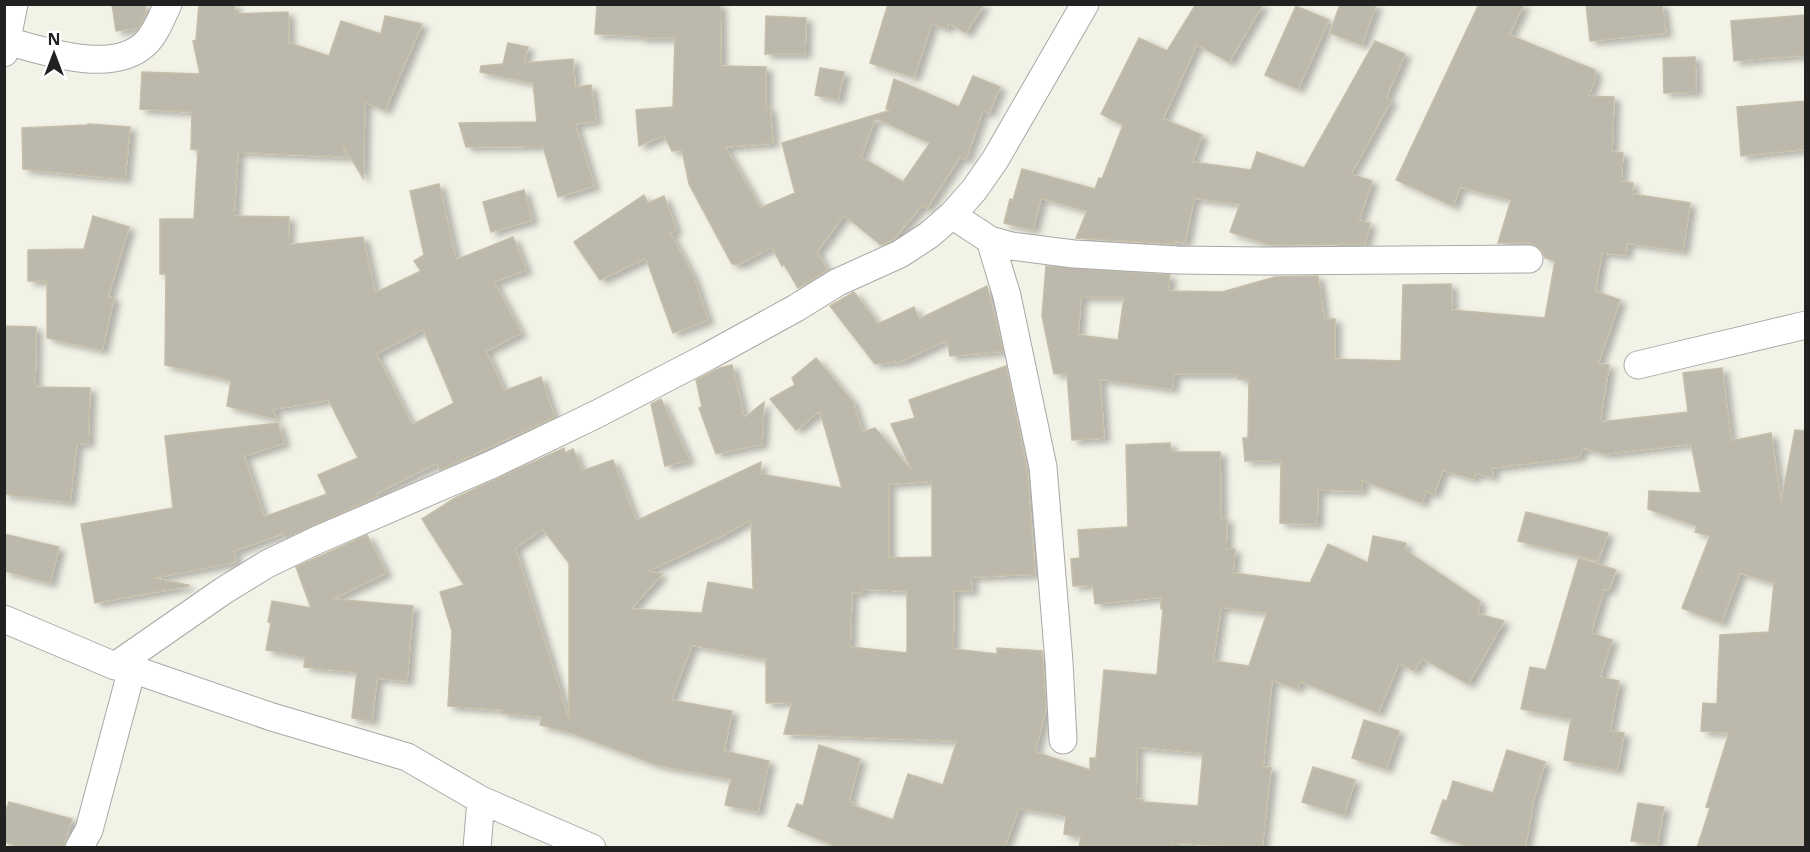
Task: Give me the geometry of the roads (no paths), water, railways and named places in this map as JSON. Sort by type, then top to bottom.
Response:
[{"type":"street","points":[[14,4],[6,47],[72,58],[103,60],[127,54],[145,45],[168,4]]},
{"type":"street","points":[[80,848],[89,830],[124,668],[213,597],[267,564],[316,540],[493,464],[625,399],[796,308],[838,282],[900,254],[929,235],[952,215],[974,190],[995,160],[1085,4]]},
{"type":"street","points":[[952,215],[990,240],[1011,246],[1074,254],[1177,260],[1529,259]]},
{"type":"street","points":[[990,240],[1007,296],[1043,467],[1063,740]]},
{"type":"street","points":[[1638,365],[1806,326]]},
{"type":"street","points":[[4,618],[124,668],[272,717],[407,757],[481,800],[592,848]]},
{"type":"street","points":[[477,848],[481,800]]}]
